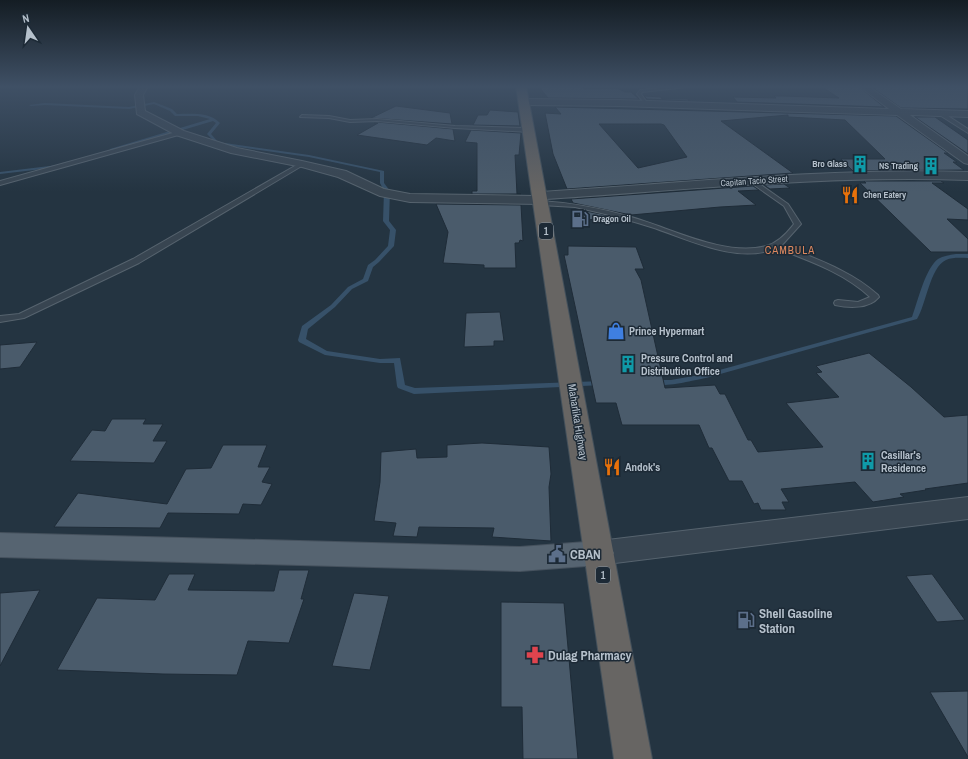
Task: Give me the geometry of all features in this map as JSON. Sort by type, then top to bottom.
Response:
[{"type":"highway","name":"Maharlika Highway","points":[[527,121],[633,759]]},
{"type":"main road","points":[[0,545],[520,559],[599,553]]},
{"type":"street","name":"Capitan Tacio Street","points":[[158,121],[180,133],[235,151],[302,164],[342,174],[380,192],[410,198],[540,200],[752,181],[832,176],[908,174],[968,176]]},
{"type":"street","points":[[914,121],[968,161]]},
{"type":"street","points":[[599,553],[968,508]]},
{"type":"lane","points":[[393,121],[455,127],[529,130]]},
{"type":"lane","points":[[953,121],[968,131]]},
{"type":"lane","points":[[0,183],[180,133]]},
{"type":"lane","points":[[0,319],[21,316],[136,261],[302,164]]},
{"type":"lane","points":[[540,200],[586,207],[653,226],[703,244],[721,248],[741,250],[766,249],[776,245],[798,224],[786,205],[752,181]]},
{"type":"lane","points":[[776,245],[836,270],[867,288],[875,297],[868,302],[853,305],[838,303]]},
{"type":"building","points":[[417,121],[452,121],[452,124]]},
{"type":"building","points":[[475,121],[519,121],[520,126],[473,125]]},
{"type":"building","points":[[547,121],[722,121],[793,173],[567,189],[553,154]],"holes":[[[599,124],[664,125],[687,157],[638,168]]]},
{"type":"building","points":[[846,121],[904,121],[948,153],[944,153],[957,162],[953,162],[964,170],[853,171],[841,159],[885,159]]},
{"type":"building","points":[[921,121],[941,121],[968,140],[968,154]]},
{"type":"building","points":[[377,122],[453,129],[455,141],[436,138],[427,145],[357,135],[378,123],[374,123]]},
{"type":"building","points":[[471,130],[521,133],[519,155],[515,155],[517,194],[472,194],[472,191],[477,191],[477,143],[465,142]]},
{"type":"building","points":[[864,181],[941,181],[944,183],[932,183],[968,209],[968,220],[947,219],[968,239],[968,252],[931,252],[860,183],[866,183]]},
{"type":"building","points":[[784,184],[790,188],[770,189],[764,185]]},
{"type":"building","points":[[753,186],[759,190],[738,191],[756,205],[631,215],[573,203],[571,199]]},
{"type":"building","points":[[436,204],[521,205],[523,241],[520,240],[519,243],[515,243],[516,268],[484,268],[484,265],[443,263],[448,232]]},
{"type":"building","points":[[575,209],[601,214],[612,217],[580,221]]},
{"type":"building","points":[[568,246],[636,247],[644,269],[635,269],[641,280],[665,388],[715,385],[720,394],[725,394],[748,440],[751,440],[758,452],[823,447],[786,403],[839,397],[816,373],[822,372],[816,366],[869,353],[911,387],[944,417],[968,415],[968,483],[900,494],[904,497],[873,502],[855,482],[781,489],[789,502],[782,502],[786,510],[761,510],[758,503],[754,504],[742,481],[729,481],[712,448],[709,448],[699,425],[622,425],[616,403],[596,403],[564,255],[568,255]]},
{"type":"building","points":[[500,312],[504,341],[494,341],[494,346],[464,347],[466,313]]},
{"type":"building","points":[[37,342],[20,367],[0,369],[0,345]]},
{"type":"building","points":[[112,419],[146,419],[143,424],[163,424],[153,441],[167,441],[154,463],[70,461],[92,430],[105,431]]},
{"type":"building","points":[[482,443],[549,447],[551,474],[549,487],[551,541],[492,537],[494,528],[419,527],[417,537],[393,536],[396,523],[374,521],[380,482],[381,452],[416,449],[417,458],[447,457],[447,445]]},
{"type":"building","points":[[223,445],[267,445],[258,467],[270,467],[262,482],[272,484],[261,505],[243,504],[239,514],[168,513],[160,528],[54,527],[78,493],[167,504],[186,469],[211,468]]},
{"type":"building","points":[[279,570],[309,570],[301,599],[304,599],[289,643],[248,641],[237,675],[57,670],[97,598],[155,600],[169,574],[195,574],[188,590],[274,591]]},
{"type":"building","points":[[932,574],[965,620],[937,622],[906,576]]},
{"type":"building","points":[[40,590],[0,666],[0,593]]},
{"type":"building","points":[[354,593],[389,596],[370,670],[332,666]]},
{"type":"building","name":"Dulag Pharmacy","points":[[501,602],[564,603],[578,759],[523,759],[522,707],[501,707]]},
{"type":"building","points":[[968,691],[968,757],[930,692]]},
{"type":"waterway","points":[[112,150],[206,121]]},
{"type":"waterway","points":[[216,121],[218,123],[209,134],[217,143],[309,156],[382,171],[382,183],[387,191],[386,221],[393,230],[391,246],[377,261],[370,266],[366,280],[350,288],[333,306],[305,328],[302,340],[325,353],[380,361],[397,360],[401,386],[414,391],[603,383]]},
{"type":"waterway","points":[[0,173],[58,166]]},
{"type":"waterway","points":[[654,382],[671,382],[706,376],[915,318],[929,281],[938,263],[948,257],[968,256]]},
{"type":"place","name":"Bro Glass","points":[[860,164]]},
{"type":"place","name":"NS Trading","points":[[931,166]]},
{"type":"place","name":"Chen Eatery","points":[[850,195]]},
{"type":"place","name":"Dragon Oil","points":[[580,219]]},
{"type":"place","name":"Prince Hypermart","points":[[616,331]]},
{"type":"place","name":"Pressure Control and Distribution Office","points":[[628,364]]},
{"type":"place","name":"Casillar's Residence","points":[[868,461]]},
{"type":"place","name":"Andok's","points":[[612,467]]},
{"type":"place","name":"CBAN","points":[[557,554]]},
{"type":"place","name":"Shell Gasoline Station","points":[[746,620]]},
{"type":"place","name":"Dulag Pharmacy","points":[[535,655]]},
{"type":"district","name":"CAMBULA","points":[[790,250]]}]
